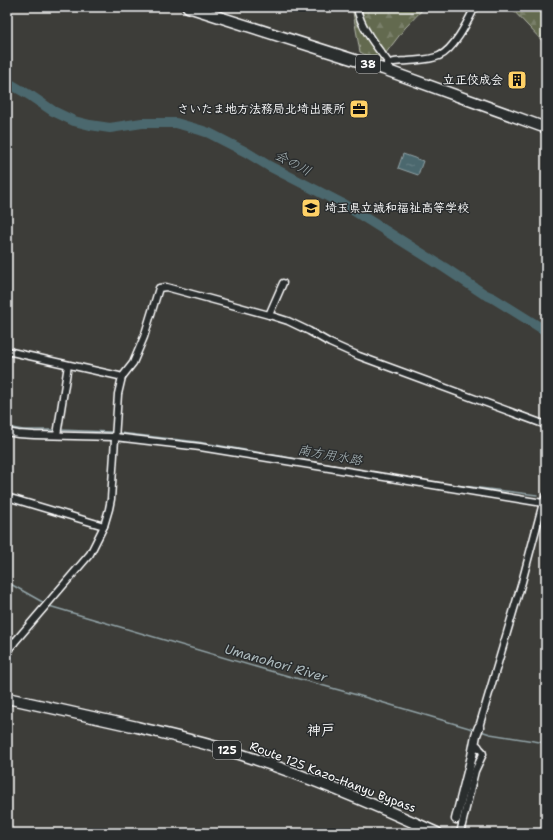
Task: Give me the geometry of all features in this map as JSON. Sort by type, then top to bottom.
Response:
[{"type":"main road","name":"38","points":[[188,7],[386,66],[546,128]]},
{"type":"main road","name":"Route 125 Kazo-Hanyu Bypass","points":[[7,698],[182,737],[220,748],[323,784],[437,833]]},
{"type":"street","points":[[357,7],[358,14],[363,25],[380,52],[386,66],[440,56],[452,46],[475,7]]},
{"type":"street","points":[[269,315],[283,283]]},
{"type":"street","points":[[7,651],[90,554],[104,526],[111,499],[118,394],[122,378],[133,363],[144,337],[159,288],[166,287],[288,321],[359,356],[546,425]]},
{"type":"street","points":[[7,351],[119,376],[122,378]]},
{"type":"street","points":[[57,436],[68,365]]},
{"type":"street","points":[[7,432],[34,435],[115,437],[200,447],[543,503]]},
{"type":"street","points":[[456,819],[476,736],[546,496]]},
{"type":"street","points":[[7,497],[104,526]]},
{"type":"street","points":[[7,638],[14,643]]},
{"type":"street","points":[[460,833],[475,771],[483,754],[480,748],[474,744]]},
{"type":"green space","points":[[352,7],[425,7],[405,28],[379,62],[360,52]]},
{"type":"green space","points":[[510,7],[546,7],[546,45]]},
{"type":"water","points":[[403,154],[423,161],[418,175],[398,168]]},
{"type":"waterway","name":"会の川","points":[[7,82],[53,111],[74,121],[110,128],[142,123],[176,123],[209,133],[343,204],[484,294],[546,331]]},
{"type":"waterway","name":"南方用水路","points":[[7,427],[23,430],[55,430]]},
{"type":"waterway","name":"南方用水路","points":[[59,430],[112,432]]},
{"type":"waterway","name":"南方用水路","points":[[120,433],[198,442],[426,481]]},
{"type":"waterway","name":"南方用水路","points":[[430,482],[537,495]]},
{"type":"waterway","name":"Umanohori River","points":[[7,582],[46,604]]},
{"type":"waterway","name":"Umanohori River","points":[[49,606],[476,730]]},
{"type":"waterway","name":"Umanohori River","points":[[481,731],[490,734],[546,743]]},
{"type":"tunnel","points":[[453,833],[456,819]]},
{"type":"place","name":"立正佼成会","points":[[517,80]]},
{"type":"place","name":"さいたま地方法務局北埼出張所","points":[[359,109]]},
{"type":"place","name":"埼玉県立誠和福祉高等学校","points":[[311,208]]},
{"type":"district","name":"神戸","points":[[321,730]]}]
